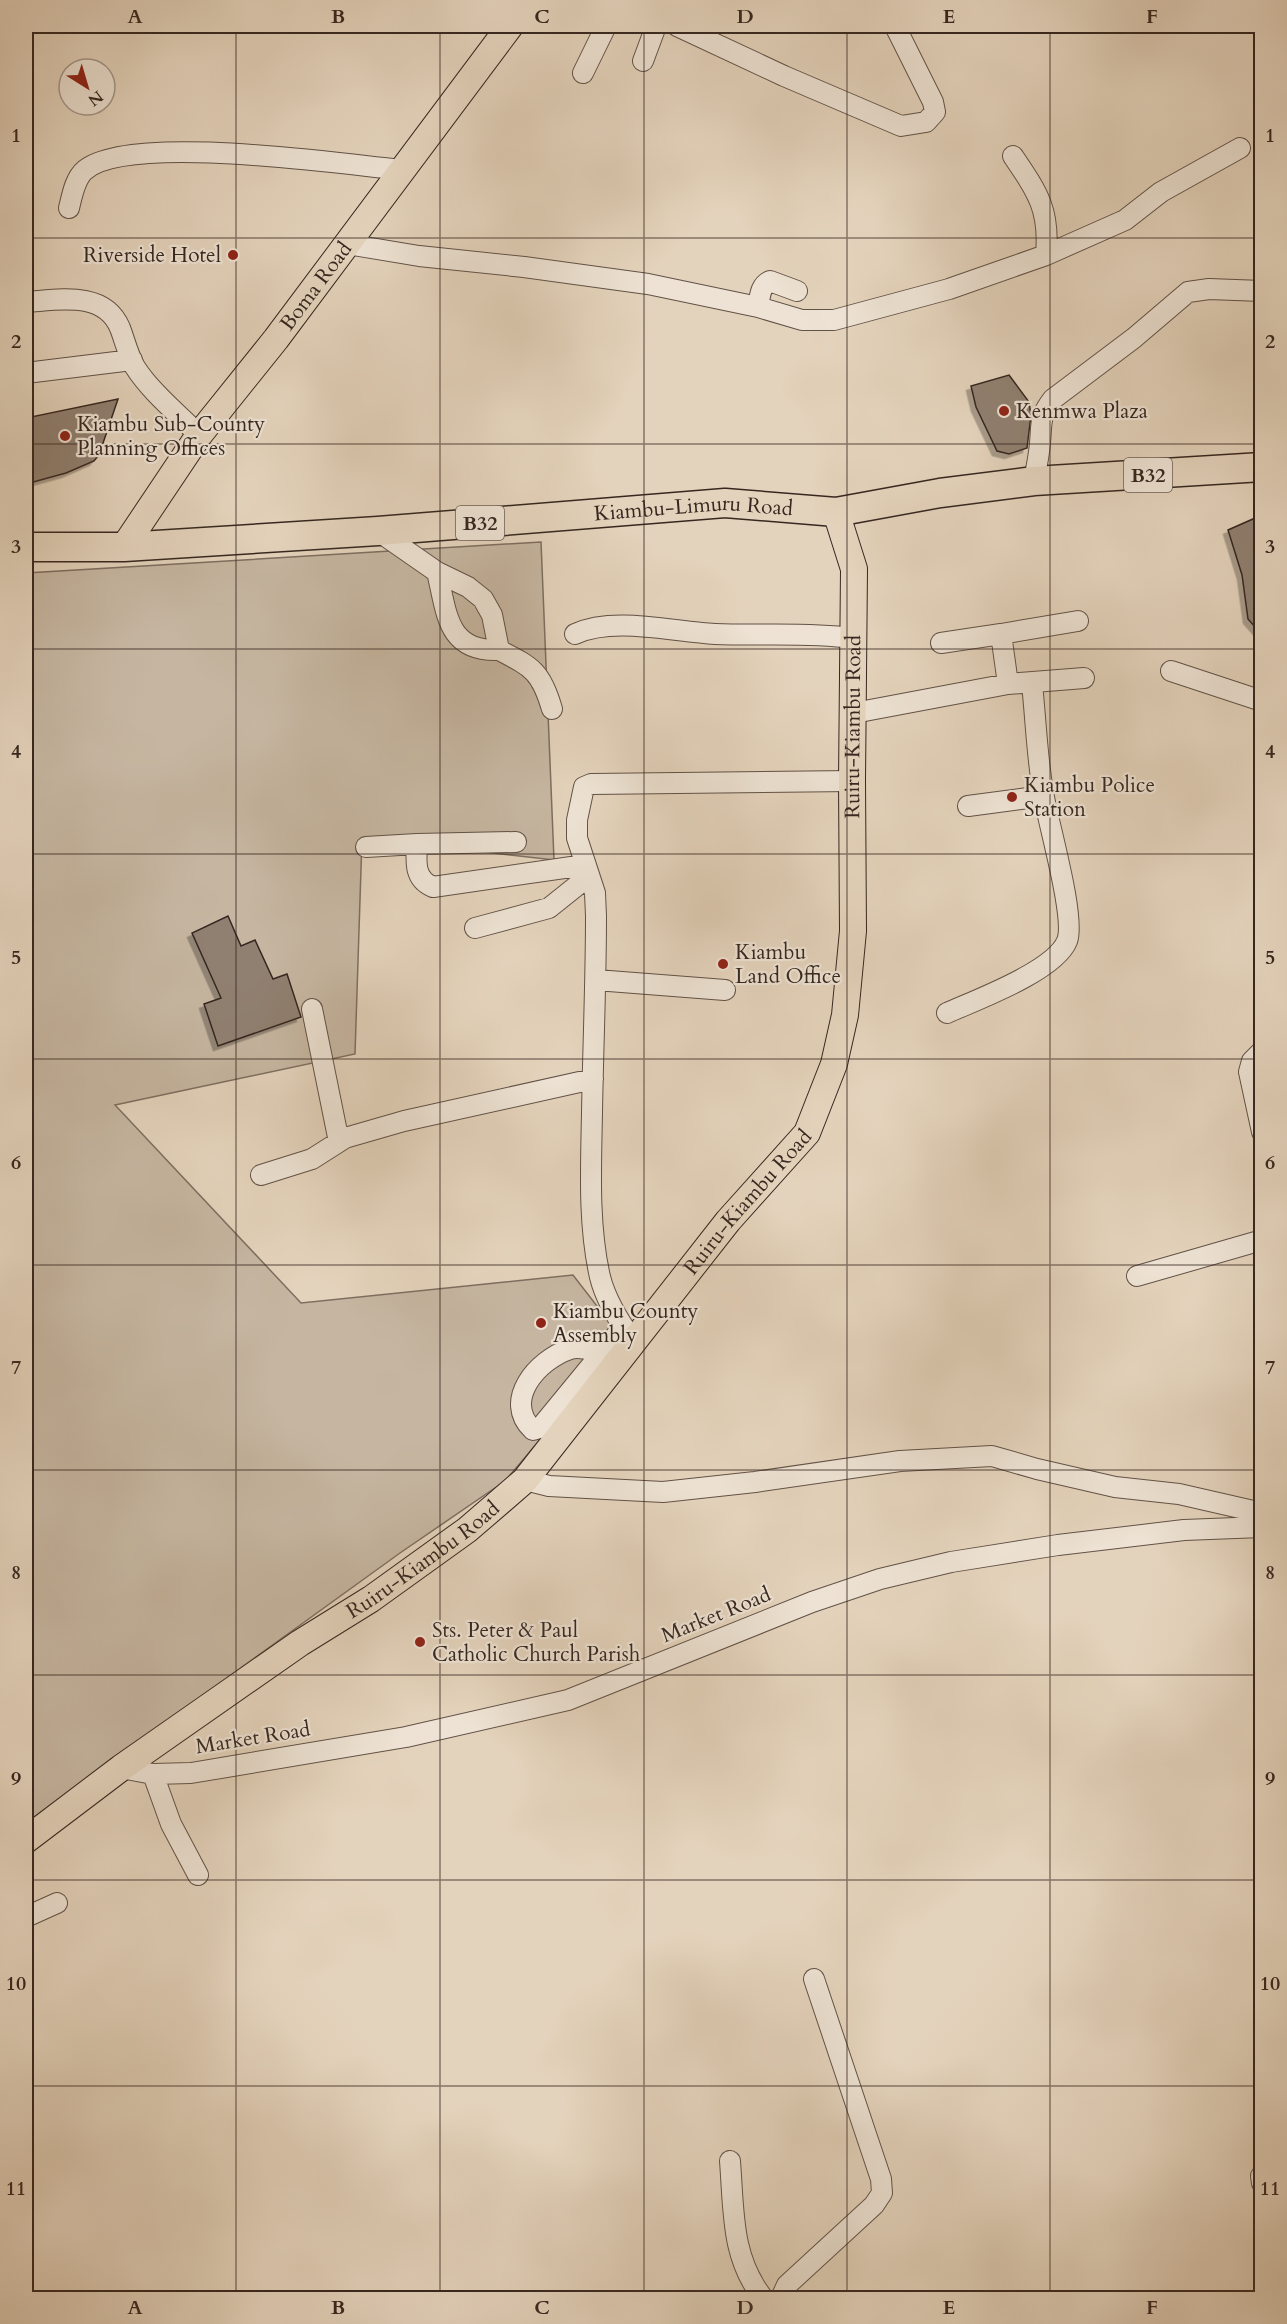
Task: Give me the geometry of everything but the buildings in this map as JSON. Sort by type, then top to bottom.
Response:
[{"type":"highway","name":"Kiambu-Limuru Road","points":[[123,547],[378,531],[724,503],[836,512],[1034,481],[1262,467]]},
{"type":"highway","name":"B32","points":[[26,547],[123,547]]},
{"type":"main road","name":"Boma Road","points":[[123,547],[199,435],[276,339],[510,26]]},
{"type":"main road","name":"Ruiru-Kiambu Road","points":[[26,1840],[121,1768],[300,1643],[371,1599],[466,1530],[525,1480],[629,1334],[807,1133],[834,1064],[845,1015],[854,931],[852,638],[854,569],[836,512]]},
{"type":"street","points":[[583,73],[606,26]]},
{"type":"street","points":[[643,61],[656,26]]},
{"type":"street","points":[[677,26],[784,76],[901,126],[926,122],[935,112],[933,102],[895,26]]},
{"type":"street","points":[[347,244],[419,256],[524,267],[648,284],[758,307],[802,320],[834,320],[949,290],[1046,255],[1125,220],[1161,192],[1240,148]]},
{"type":"street","points":[[69,208],[74,188],[84,171],[109,158],[189,151],[403,170]]},
{"type":"street","points":[[1013,156],[1044,208],[1048,231],[1046,255]]},
{"type":"street","points":[[758,307],[763,286],[770,281],[797,291]]},
{"type":"street","points":[[1034,481],[1040,441],[1039,426],[1046,408],[1053,399],[1134,338],[1188,292],[1209,289],[1262,291]]},
{"type":"street","points":[[26,302],[77,299],[100,305],[111,313],[120,327],[136,369],[199,435]]},
{"type":"street","points":[[26,373],[132,360]]},
{"type":"street","points":[[378,531],[437,572],[468,587],[483,599],[492,615],[499,650]]},
{"type":"street","points":[[437,572],[450,626],[457,638],[469,646],[499,650],[521,662],[541,679],[552,709]]},
{"type":"street","points":[[941,643],[1078,621]]},
{"type":"street","points":[[575,633],[588,628],[618,626],[715,634],[817,634],[852,638]]},
{"type":"street","points":[[1000,634],[1008,684]]},
{"type":"street","points":[[1171,671],[1262,700]]},
{"type":"street","points":[[854,712],[1008,684],[1032,684],[1084,678]]},
{"type":"street","points":[[947,1013],[1026,977],[1054,957],[1067,941],[1070,919],[1044,796],[1032,684]]},
{"type":"street","points":[[602,1353],[582,1348],[571,1349],[556,1356],[531,1377],[524,1387],[521,1400],[520,1413],[526,1424],[533,1430],[540,1428],[602,1353],[629,1334],[606,1296],[597,1257],[593,1224],[591,1151],[596,980],[595,893],[577,838],[581,793],[584,787],[591,784],[852,781]]},
{"type":"street","points":[[968,806],[1044,796]]},
{"type":"street","points":[[366,847],[516,842]]},
{"type":"street","points":[[417,844],[416,865],[419,875],[426,884],[433,887],[587,871]]},
{"type":"street","points":[[475,928],[549,908],[587,871]]},
{"type":"street","points":[[596,980],[725,990]]},
{"type":"street","points":[[312,1009],[339,1142]]},
{"type":"street","points":[[1262,1051],[1252,1061],[1249,1072],[1262,1132]]},
{"type":"street","points":[[261,1175],[312,1159],[345,1138],[404,1121],[593,1079]]},
{"type":"street","points":[[1137,1276],[1262,1240]]},
{"type":"street","points":[[525,1480],[558,1486],[663,1492],[755,1482],[900,1461],[992,1456],[1115,1487],[1179,1494],[1262,1513]]},
{"type":"street","name":"Market Road","points":[[121,1768],[153,1774],[191,1773],[406,1737],[568,1700],[812,1602],[879,1579],[951,1562],[1058,1545],[1184,1530],[1262,1527]]},
{"type":"street","points":[[153,1774],[171,1824],[198,1875]]},
{"type":"street","points":[[26,1917],[57,1904]]},
{"type":"street","points":[[781,2298],[787,2285],[874,2205],[882,2193],[881,2179],[814,1979]]},
{"type":"street","points":[[730,2161],[737,2244],[746,2272],[764,2298]]},
{"type":"street","points":[[1261,2176],[1262,2183]]},
{"type":"shaded area","points":[[541,542],[554,860],[362,838],[355,1054],[115,1105],[301,1303],[573,1275],[624,1341],[505,1481],[400,1553],[26,1823],[26,573]]},
{"type":"place","name":"Riverside Hotel","points":[[233,255]]},
{"type":"place","name":"Kenmwa Plaza","points":[[1004,411]]},
{"type":"place","name":"Kiambu Sub-County Planning Offices","points":[[65,436]]},
{"type":"place","name":"Kiambu Police Station","points":[[1012,797]]},
{"type":"place","name":"Kiambu Land Office","points":[[723,964]]},
{"type":"place","name":"Kiambu County Assembly","points":[[541,1323]]},
{"type":"place","name":"Sts. Peter & Paul Catholic Church Parish","points":[[420,1642]]}]
